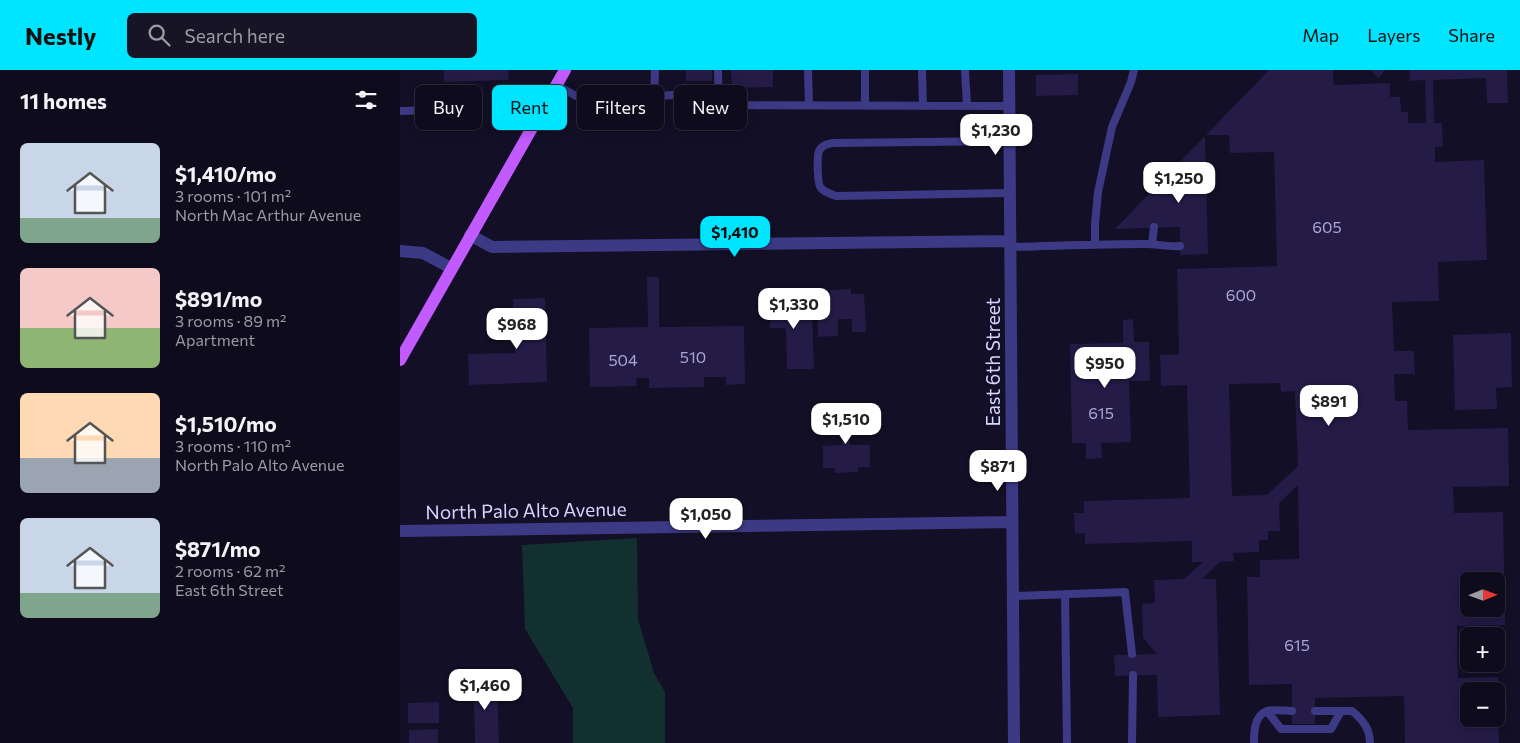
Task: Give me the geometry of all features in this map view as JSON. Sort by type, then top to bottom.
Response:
[{"type":"main road","points":[[556,85],[565,70]]},
{"type":"main road","points":[[400,360],[530,130]]},
{"type":"street","name":"East 6th Street","points":[[1009,70],[1014,743]]},
{"type":"street","points":[[470,236],[492,247],[1010,244]]},
{"type":"street","points":[[400,251],[423,253],[452,268]]},
{"type":"street","name":"North Palo Alto Avenue","points":[[400,531],[1012,522]]},
{"type":"lane","points":[[654,70],[654,85]]},
{"type":"lane","points":[[718,70],[718,85]]},
{"type":"lane","points":[[808,70],[809,105]]},
{"type":"lane","points":[[865,70],[865,106]]},
{"type":"lane","points":[[922,70],[922,106]]},
{"type":"lane","points":[[966,70],[967,106]]},
{"type":"lane","points":[[1095,244],[1098,192],[1112,127],[1131,82],[1134,70]]},
{"type":"lane","points":[[747,105],[1010,106]]},
{"type":"lane","points":[[400,110],[415,110]]},
{"type":"lane","points":[[1010,141],[833,143],[825,145],[820,150],[818,160],[821,189],[836,196],[1010,193]]},
{"type":"lane","points":[[1152,244],[1154,227]]},
{"type":"lane","points":[[1010,244],[1152,244],[1165,247],[1180,246]]},
{"type":"lane","points":[[1013,596],[1125,592],[1132,654]]},
{"type":"lane","points":[[1065,594],[1067,743]]},
{"type":"lane","points":[[1132,743],[1133,675]]},
{"type":"lane","points":[[1267,711],[1281,729],[1331,729],[1340,711]]},
{"type":"lane","points":[[1254,743],[1254,727],[1258,719],[1267,711],[1292,711]]},
{"type":"lane","points":[[1315,711],[1352,711],[1360,718],[1370,732],[1370,743]]},
{"type":"green space","points":[[637,538],[638,619],[654,673],[665,692],[665,743],[573,743],[573,708],[525,629],[522,545]]},
{"type":"building","points":[[444,70],[508,70],[509,80],[444,82]]},
{"type":"building","points":[[686,70],[712,70],[712,81],[686,81]]},
{"type":"building","points":[[731,70],[773,70],[773,87],[747,88],[747,85],[732,85]]},
{"type":"building","points":[[1269,70],[1333,70],[1334,85],[1390,83],[1390,97],[1400,97],[1401,112],[1408,112],[1408,123],[1426,123],[1425,80],[1410,81],[1409,70],[1507,70],[1508,103],[1487,103],[1486,78],[1433,80],[1434,123],[1442,123],[1443,147],[1435,147],[1435,162],[1484,160],[1487,260],[1438,262],[1439,301],[1392,302],[1394,351],[1414,351],[1415,374],[1394,374],[1395,401],[1407,401],[1408,430],[1508,428],[1509,486],[1453,487],[1454,513],[1503,512],[1504,572],[1460,572],[1460,618],[1505,618],[1505,625],[1457,626],[1458,678],[1498,677],[1498,682],[1460,682],[1460,727],[1498,727],[1499,743],[1405,743],[1404,696],[1315,698],[1315,724],[1292,724],[1292,684],[1249,685],[1247,577],[1260,577],[1260,560],[1299,559],[1298,485],[1279,503],[1280,531],[1268,531],[1268,540],[1259,540],[1259,552],[1233,553],[1234,561],[1220,562],[1202,579],[1216,579],[1220,715],[1158,717],[1157,675],[1115,676],[1114,655],[1157,654],[1143,638],[1142,604],[1155,603],[1154,580],[1184,579],[1203,562],[1192,562],[1192,541],[1085,544],[1085,533],[1075,534],[1074,513],[1084,513],[1084,501],[1190,498],[1187,385],[1161,386],[1160,355],[1179,354],[1177,269],[1277,266],[1274,152],[1230,153],[1229,135],[1206,135]],"holes":[[[1280,383],[1281,392],[1295,391],[1298,466],[1267,495],[1232,496],[1229,384]]]},
{"type":"building","points":[[1370,70],[1385,70],[1379,78]]},
{"type":"building","points":[[1078,74],[1078,95],[1036,96],[1036,75]]},
{"type":"building","points":[[1205,136],[1208,254],[1180,255],[1180,227],[1115,229]]},
{"type":"building","points":[[647,277],[659,277],[659,327],[744,326],[745,384],[726,385],[726,377],[704,377],[704,387],[649,388],[649,378],[636,378],[637,386],[590,387],[589,328],[648,327]]},
{"type":"building","points":[[851,289],[851,294],[864,294],[866,332],[852,332],[852,319],[838,319],[838,336],[818,337],[817,295],[830,295],[830,290]]},
{"type":"building","points":[[770,296],[805,296],[805,314],[812,314],[814,369],[787,369],[786,328],[770,328]]},
{"type":"building","points":[[545,298],[547,382],[469,385],[468,354],[515,353],[513,299]]},
{"type":"building","points":[[1133,319],[1134,342],[1149,342],[1150,381],[1129,381],[1131,442],[1101,443],[1102,458],[1086,459],[1086,443],[1072,443],[1070,344],[1123,343],[1123,320]]},
{"type":"building","points":[[1511,333],[1512,387],[1496,388],[1497,409],[1455,410],[1453,335]]},
{"type":"building","points":[[869,417],[869,434],[849,434],[850,445],[870,445],[870,467],[858,467],[858,472],[835,473],[835,468],[823,468],[823,446],[842,445],[842,434],[821,435],[821,419]]},
{"type":"building","points":[[497,682],[499,743],[475,743],[474,699],[466,699],[466,683]]},
{"type":"building","points":[[1505,696],[1506,696],[1507,712],[1505,712]]},
{"type":"building","points":[[439,702],[439,723],[408,723],[408,703]]},
{"type":"building","points":[[438,729],[438,743],[409,743],[409,730]]}]
